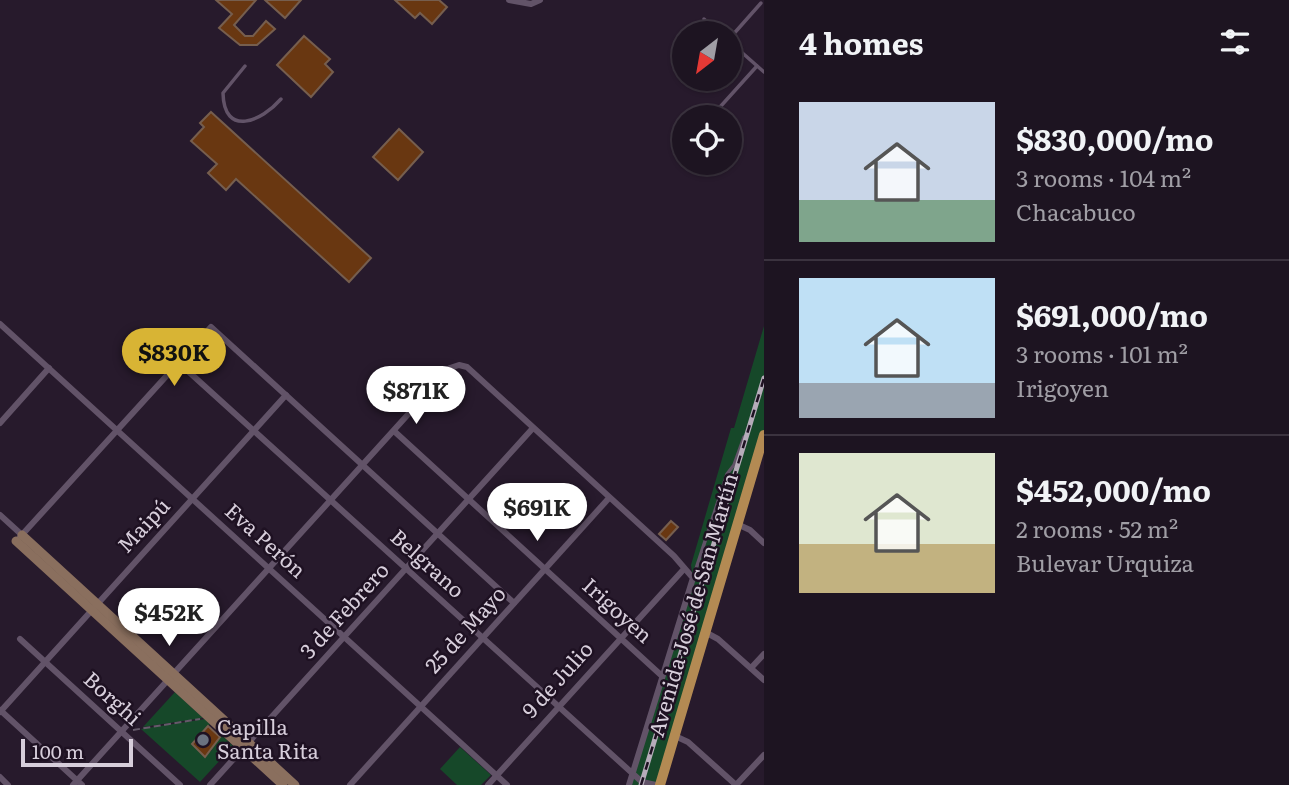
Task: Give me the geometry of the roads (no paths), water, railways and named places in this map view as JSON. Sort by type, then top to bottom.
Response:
[{"type":"main road","name":"Avenida José de San Martín","points":[[658,785],[764,435]]},
{"type":"street","points":[[509,0],[519,4],[531,4],[540,0]]},
{"type":"street","name":"Eva Perón","points":[[0,324],[507,785]]},
{"type":"street","points":[[19,538],[211,327],[514,603]]},
{"type":"street","name":"Belgrano","points":[[179,363],[642,782],[658,785]]},
{"type":"street","points":[[0,711],[78,784],[450,368],[459,365],[467,367],[693,578],[629,785]]},
{"type":"street","points":[[0,422],[49,368]]},
{"type":"street","name":"Maipú","points":[[0,711],[286,395]]},
{"type":"street","name":"3 de Febrero","points":[[210,785],[533,428]]},
{"type":"street","name":"Irigoyen","points":[[394,431],[662,676]]},
{"type":"street","name":"25 de Mayo","points":[[350,785],[610,498]]},
{"type":"street","points":[[0,514],[19,538],[246,746],[283,785]]},
{"type":"street","points":[[737,524],[764,542]]},
{"type":"street","name":"9 de Julio","points":[[488,785],[684,569]]},
{"type":"street","points":[[705,632],[718,639],[764,680]]},
{"type":"street","name":"Borghi","points":[[20,639],[180,785]]},
{"type":"street","points":[[751,668],[764,654]]},
{"type":"street","points":[[171,677],[209,718],[295,785]]},
{"type":"street","points":[[675,736],[688,742],[736,785],[764,755]]},
{"type":"street","points":[[0,777],[8,785]]},
{"type":"lane","points":[[742,26],[761,3]]},
{"type":"lane","points":[[742,52],[764,72]]},
{"type":"lane","points":[[245,66],[223,93],[223,104],[230,115],[241,122],[250,122],[271,111],[281,99]]},
{"type":"lane","points":[[722,105],[757,66]]},
{"type":"lane","points":[[693,578],[727,474],[734,465],[744,437]]},
{"type":"railway","points":[[641,785],[764,378]]},
{"type":"place","name":"Capilla Santa Rita","points":[[203,740]]}]
